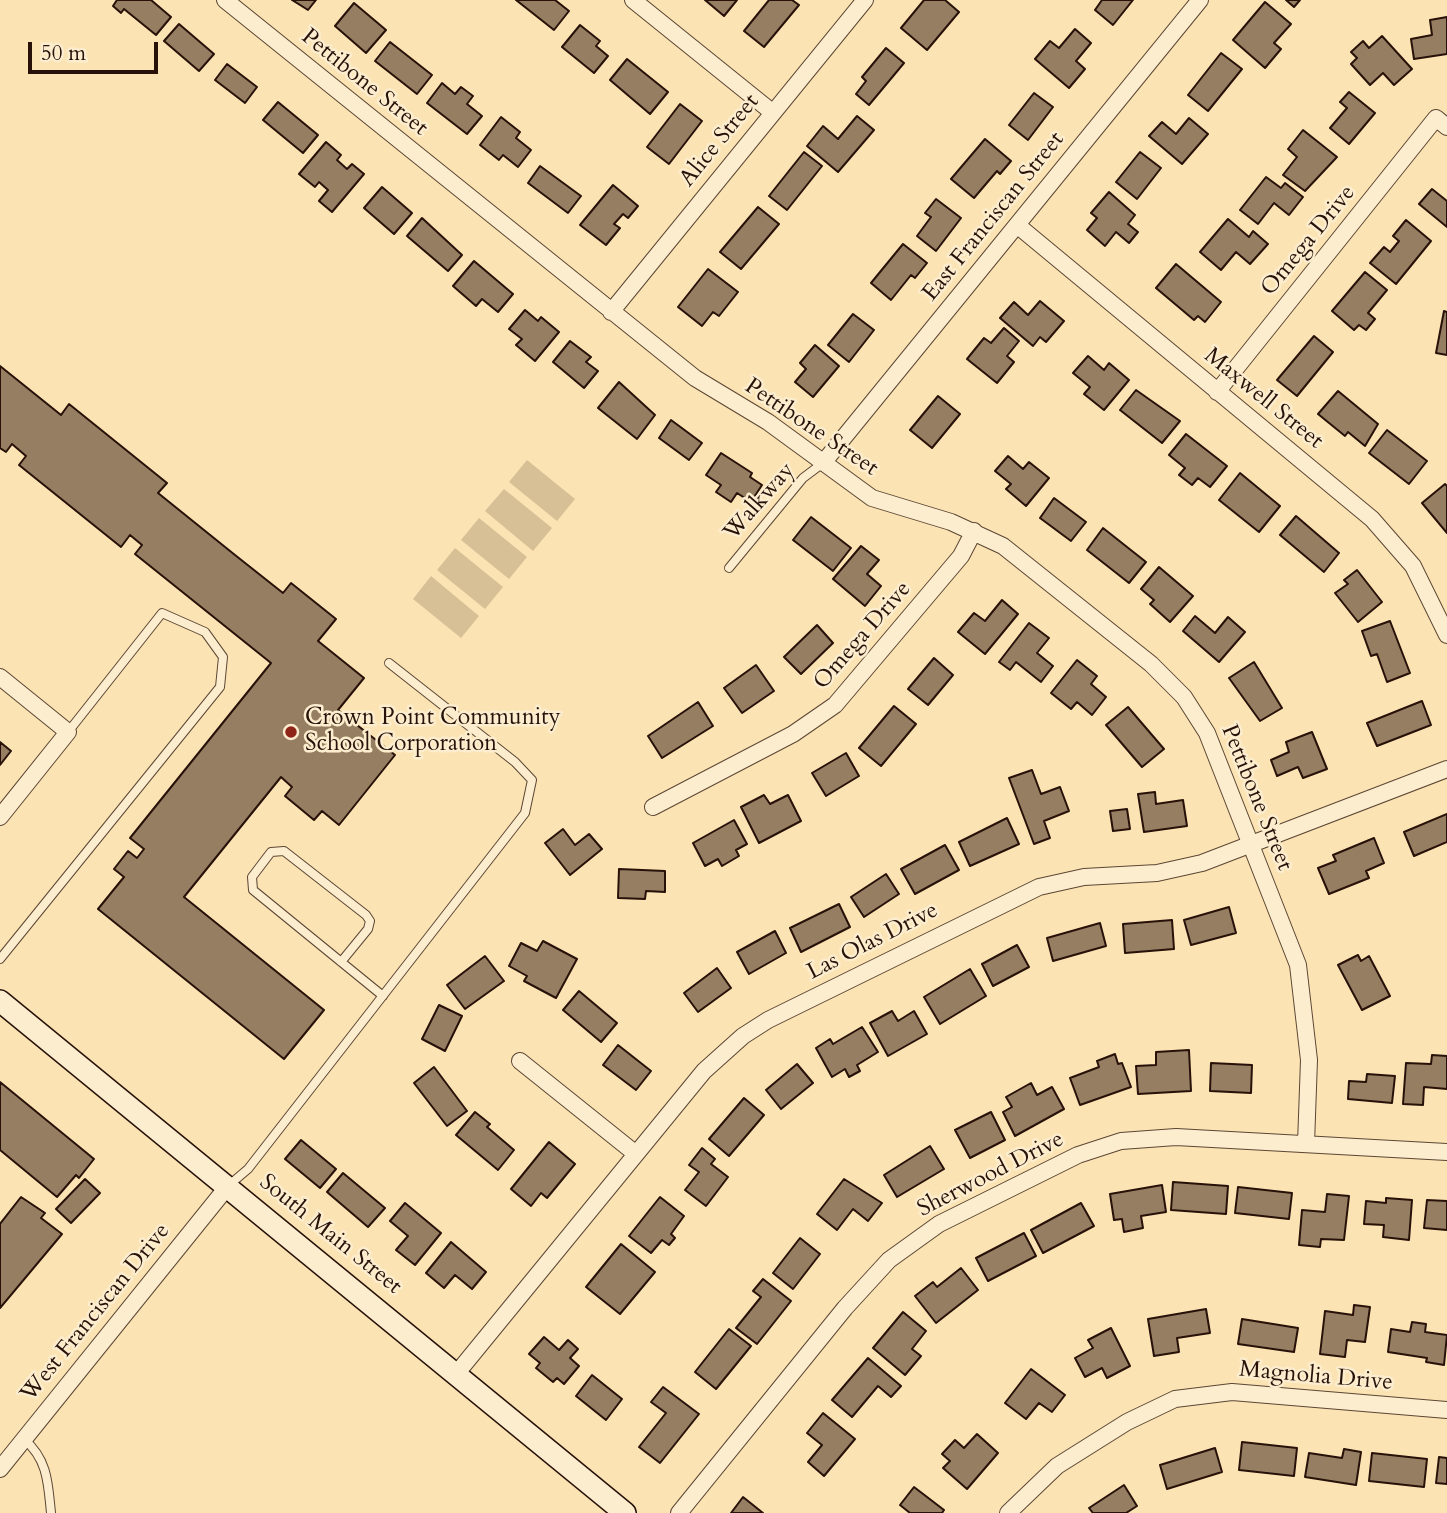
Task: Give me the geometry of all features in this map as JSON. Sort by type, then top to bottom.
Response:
[{"type":"street","name":"Pettibone Street","points":[[225,0],[695,379],[768,422],[872,498],[974,531],[1016,555],[1151,664],[1184,697],[1207,733],[1298,965],[1309,1060],[1306,1144]]},
{"type":"street","points":[[633,0],[772,112]]},
{"type":"street","name":"Alice Street","points":[[611,312],[865,0]]},
{"type":"street","name":"East Franciscan Street","points":[[823,463],[1200,0]]},
{"type":"street","name":"Omega Drive","points":[[1217,391],[1442,123]]},
{"type":"street","name":"Maxwell Street","points":[[1017,225],[1350,499],[1395,542],[1428,592],[1447,635]]},
{"type":"street","name":"Omega Drive","points":[[653,807],[793,734],[835,705],[961,555],[974,531]]},
{"type":"street","points":[[0,677],[68,732],[0,817]]},
{"type":"street","name":"Las Olas Drive","points":[[457,1373],[724,1051],[780,1014],[1039,887],[1084,877],[1179,869],[1250,845],[1447,769]]},
{"type":"street","name":"South Main Street","points":[[0,1001],[625,1513]]},
{"type":"street","points":[[520,1061],[636,1154]]},
{"type":"street","name":"Sherwood Drive","points":[[679,1513],[867,1282],[889,1260],[939,1224],[1078,1155],[1121,1141],[1176,1137],[1447,1152]]},
{"type":"street","name":"West Franciscan Drive","points":[[0,1469],[228,1186]]},
{"type":"street","name":"Magnolia Drive","points":[[1008,1513],[1057,1465],[1127,1422],[1175,1399],[1232,1392],[1447,1410]]},
{"type":"lane","name":"Walkway","points":[[729,568],[803,478],[823,463]]},
{"type":"lane","points":[[0,959],[220,687],[223,657],[205,632],[162,613],[68,732]]},
{"type":"lane","points":[[228,1186],[248,1169],[525,813],[532,780],[515,762],[389,663]]},
{"type":"lane","points":[[341,962],[368,929],[370,921],[285,851],[277,849],[271,852],[252,877],[253,890],[341,962],[383,996]]},
{"type":"lane","points":[[24,1439],[37,1451],[46,1468],[51,1513]]},
{"type":"shaded area","points":[[527,460],[575,499],[557,521],[509,482]]},
{"type":"shaded area","points":[[504,489],[552,528],[533,551],[485,511]]},
{"type":"shaded area","points":[[479,518],[527,557],[509,579],[461,540]]},
{"type":"shaded area","points":[[455,548],[503,587],[485,609],[437,570]]},
{"type":"shaded area","points":[[431,576],[479,616],[461,638],[413,599]]},
{"type":"building","points":[[117,0],[151,0],[171,17],[156,35],[124,9],[121,13],[113,6]]},
{"type":"building","points":[[292,0],[316,0],[308,10]]},
{"type":"building","points":[[516,0],[555,0],[569,11],[554,30]]},
{"type":"building","points":[[705,0],[737,0],[724,16]]},
{"type":"building","points":[[769,0],[792,0],[799,5],[764,47],[744,31]]},
{"type":"building","points":[[924,0],[945,0],[959,12],[927,50],[901,28]]},
{"type":"building","points":[[1102,0],[1133,0],[1113,25],[1095,10]]},
{"type":"building","points":[[1286,0],[1300,0],[1294,7]]},
{"type":"building","points":[[1265,2],[1291,24],[1274,43],[1281,49],[1265,68],[1233,40]]},
{"type":"building","points":[[354,3],[386,30],[366,53],[335,26]]},
{"type":"building","points":[[1447,17],[1447,54],[1414,59],[1411,39],[1432,35],[1430,20]]},
{"type":"building","points":[[179,24],[214,54],[199,71],[164,41]]},
{"type":"building","points":[[580,25],[600,41],[596,46],[608,56],[594,73],[562,47]]},
{"type":"building","points":[[1075,29],[1091,43],[1076,61],[1085,69],[1069,88],[1035,59],[1050,41],[1059,48]]},
{"type":"building","points":[[1382,36],[1412,69],[1394,85],[1383,73],[1370,85],[1351,64],[1357,58],[1351,52],[1363,41],[1369,48]]},
{"type":"building","points":[[390,42],[432,75],[417,94],[375,61]]},
{"type":"building","points":[[886,48],[904,63],[869,105],[856,94],[866,81],[862,77]]},
{"type":"building","points":[[1221,53],[1242,69],[1208,111],[1188,95]]},
{"type":"building","points":[[627,59],[668,92],[650,114],[610,80]]},
{"type":"building","points":[[227,64],[257,87],[245,103],[215,80]]},
{"type":"building","points":[[442,83],[455,94],[461,87],[473,96],[467,104],[482,116],[467,134],[427,103]]},
{"type":"building","points":[[1349,92],[1375,113],[1349,144],[1330,128],[1347,108],[1340,102]]},
{"type":"building","points":[[1034,93],[1053,107],[1028,140],[1009,125]]},
{"type":"building","points":[[278,102],[318,135],[303,153],[263,120]]},
{"type":"building","points":[[680,104],[702,121],[669,164],[647,147]]},
{"type":"building","points":[[857,116],[874,130],[838,172],[807,146],[823,126],[838,139]]},
{"type":"building","points":[[501,117],[520,132],[516,138],[531,150],[518,167],[503,155],[499,160],[480,145]]},
{"type":"building","points":[[1189,118],[1208,134],[1182,164],[1149,136],[1162,122],[1176,134]]},
{"type":"building","points":[[1303,130],[1337,157],[1305,191],[1283,175],[1297,157],[1288,149]]},
{"type":"building","points":[[985,139],[1011,161],[1000,174],[997,171],[974,198],[951,179]]},
{"type":"building","points":[[326,142],[341,155],[337,160],[347,169],[352,164],[364,174],[332,212],[319,201],[328,190],[319,182],[315,187],[299,174]]},
{"type":"building","points":[[804,152],[822,166],[787,210],[769,196]]},
{"type":"building","points":[[1140,152],[1161,168],[1137,199],[1116,182]]},
{"type":"building","points":[[540,166],[581,196],[568,213],[528,183]]},
{"type":"building","points":[[1266,177],[1281,188],[1285,183],[1303,197],[1289,215],[1274,203],[1258,224],[1240,210]]},
{"type":"building","points":[[613,185],[638,206],[628,218],[623,214],[614,224],[620,228],[606,245],[580,225]]},
{"type":"building","points":[[382,187],[412,213],[394,234],[364,208]]},
{"type":"building","points":[[1432,189],[1447,201],[1447,227],[1419,204]]},
{"type":"building","points":[[1109,192],[1135,215],[1128,224],[1138,232],[1129,243],[1116,232],[1105,246],[1087,230],[1097,218],[1091,213]]},
{"type":"building","points":[[936,199],[961,218],[936,251],[917,236],[931,217],[925,213]]},
{"type":"building","points":[[758,207],[779,224],[741,269],[720,252]]},
{"type":"building","points":[[422,218],[462,255],[448,271],[407,236]]},
{"type":"building","points":[[1228,219],[1249,237],[1253,231],[1268,244],[1250,264],[1236,252],[1221,270],[1200,252]]},
{"type":"building","points":[[1406,220],[1431,241],[1396,284],[1370,263],[1384,247],[1390,252],[1399,241],[1393,236]]},
{"type":"building","points":[[903,244],[927,263],[915,278],[911,275],[891,300],[871,283]]},
{"type":"building","points":[[474,261],[513,294],[498,312],[482,299],[476,306],[453,286]]},
{"type":"building","points":[[1176,264],[1221,302],[1205,322],[1198,316],[1194,320],[1156,288]]},
{"type":"building","points":[[708,269],[738,292],[719,316],[713,312],[702,326],[678,307]]},
{"type":"building","points":[[1365,272],[1387,290],[1368,313],[1375,319],[1366,330],[1359,325],[1354,330],[1332,311]]},
{"type":"building","points":[[1040,301],[1064,321],[1046,342],[1040,337],[1033,346],[1000,318],[1014,302],[1028,315]]},
{"type":"building","points":[[525,310],[538,321],[541,317],[559,332],[535,361],[516,345],[522,339],[509,329]]},
{"type":"building","points":[[1444,311],[1447,312],[1447,355],[1436,353]]},
{"type":"building","points":[[853,314],[874,330],[849,362],[828,345]]},
{"type":"building","points":[[1004,328],[1019,341],[1007,356],[1014,362],[997,383],[967,359],[984,338],[991,343]]},
{"type":"building","points":[[1314,336],[1333,352],[1297,396],[1277,380]]},
{"type":"building","points":[[570,341],[591,357],[586,362],[598,371],[584,388],[553,362]]},
{"type":"building","points":[[815,345],[839,366],[813,397],[795,382],[806,369],[800,363]]},
{"type":"building","points":[[1088,356],[1104,370],[1109,363],[1129,380],[1104,410],[1084,394],[1090,387],[1073,373]]},
{"type":"building","name":"Crown Point Community School Corporation","points":[[0,366],[61,415],[69,404],[167,483],[158,493],[283,593],[291,583],[336,619],[318,641],[364,678],[338,710],[395,755],[339,825],[322,811],[314,820],[285,796],[292,787],[281,777],[184,897],[324,1010],[284,1059],[98,909],[124,877],[114,869],[128,851],[137,858],[144,849],[130,838],[271,663],[135,554],[142,545],[130,535],[121,547],[19,465],[26,456],[12,444],[6,452],[0,448]]},
{"type":"building","points":[[619,382],[655,415],[637,439],[598,408]]},
{"type":"building","points":[[1136,390],[1180,421],[1162,443],[1120,410]]},
{"type":"building","points":[[1338,391],[1378,424],[1365,446],[1348,432],[1345,436],[1318,414]]},
{"type":"building","points":[[938,396],[960,414],[932,448],[910,430]]},
{"type":"building","points":[[671,420],[702,443],[689,460],[659,438]]},
{"type":"building","points":[[1387,430],[1427,461],[1409,484],[1369,453]]},
{"type":"building","points":[[1186,434],[1227,466],[1210,487],[1198,478],[1192,485],[1179,475],[1185,468],[1169,455]]},
{"type":"building","points":[[721,453],[752,473],[750,477],[762,485],[751,502],[737,493],[731,502],[716,492],[721,485],[706,475]]},
{"type":"building","points":[[1008,456],[1023,469],[1029,462],[1049,478],[1026,506],[1006,489],[1011,484],[995,471]]},
{"type":"building","points":[[1240,473],[1280,506],[1259,532],[1219,500]]},
{"type":"building","points":[[1445,484],[1447,486],[1447,533],[1422,503]]},
{"type":"building","points":[[1054,498],[1086,522],[1071,541],[1040,518]]},
{"type":"building","points":[[1296,516],[1339,553],[1324,572],[1280,535]]},
{"type":"building","points":[[811,517],[851,548],[833,571],[793,540]]},
{"type":"building","points":[[1103,528],[1146,562],[1129,583],[1087,550]]},
{"type":"building","points":[[861,546],[879,560],[867,574],[881,586],[865,606],[833,579]]},
{"type":"building","points":[[1159,567],[1193,596],[1170,622],[1150,604],[1154,600],[1141,589]]},
{"type":"building","points":[[1357,570],[1382,602],[1358,622],[1335,593],[1348,584],[1344,580]]},
{"type":"building","points":[[1002,600],[1018,614],[985,654],[958,632],[974,613],[985,621]]},
{"type":"building","points":[[1195,616],[1215,633],[1228,617],[1245,632],[1219,662],[1183,631]]},
{"type":"building","points":[[1390,621],[1410,673],[1387,682],[1377,654],[1371,656],[1362,631]]},
{"type":"building","points":[[1029,623],[1049,638],[1037,653],[1053,666],[1041,682],[1016,662],[1010,670],[999,662]]},
{"type":"building","points":[[817,625],[833,643],[801,674],[784,657]]},
{"type":"building","points":[[934,658],[953,675],[928,705],[908,689]]},
{"type":"building","points":[[1077,660],[1097,676],[1091,684],[1106,697],[1092,715],[1077,702],[1071,709],[1051,693]]},
{"type":"building","points":[[1254,662],[1282,708],[1260,721],[1229,678]]},
{"type":"building","points":[[756,665],[774,691],[742,713],[724,688]]},
{"type":"building","points":[[1422,701],[1431,725],[1377,746],[1367,723]]},
{"type":"building","points":[[698,702],[713,726],[662,758],[648,736]]},
{"type":"building","points":[[894,706],[916,724],[881,766],[859,748]]},
{"type":"building","points":[[1128,707],[1164,749],[1142,767],[1106,725]]},
{"type":"building","points":[[1312,732],[1327,769],[1303,778],[1298,767],[1277,776],[1271,760],[1289,752],[1286,742]]},
{"type":"building","points":[[0,742],[11,751],[0,765]]},
{"type":"building","points":[[846,753],[859,776],[826,796],[812,773]]},
{"type":"building","points":[[1032,770],[1041,794],[1060,787],[1069,811],[1044,821],[1050,838],[1034,844],[1009,778]]},
{"type":"building","points":[[1155,792],[1156,804],[1183,800],[1187,826],[1144,832],[1138,794]]},
{"type":"building","points":[[764,795],[770,804],[788,795],[801,821],[759,843],[741,807]]},
{"type":"building","points":[[1127,809],[1130,829],[1113,831],[1110,811]]},
{"type":"building","points":[[1447,814],[1447,842],[1414,856],[1404,832]]},
{"type":"building","points":[[1007,818],[1019,844],[970,866],[959,842]]},
{"type":"building","points":[[734,820],[747,844],[736,850],[739,856],[722,866],[718,859],[705,866],[693,843]]},
{"type":"building","points":[[563,829],[575,845],[589,834],[602,849],[570,875],[545,843]]},
{"type":"building","points":[[1374,838],[1384,863],[1366,871],[1369,878],[1329,894],[1318,868],[1336,861],[1333,855]]},
{"type":"building","points":[[945,845],[959,870],[915,894],[901,869]]},
{"type":"building","points":[[619,869],[665,871],[665,892],[646,891],[645,899],[618,898]]},
{"type":"building","points":[[886,874],[899,894],[864,917],[851,897]]},
{"type":"building","points":[[839,904],[850,927],[801,952],[790,928]]},
{"type":"building","points":[[1229,907],[1236,933],[1191,945],[1184,920]]},
{"type":"building","points":[[1172,920],[1174,949],[1125,953],[1123,924]]},
{"type":"building","points":[[1100,923],[1106,946],[1053,961],[1047,938]]},
{"type":"building","points":[[775,931],[786,953],[749,974],[737,952]]},
{"type":"building","points":[[543,941],[577,959],[556,998],[524,981],[527,976],[509,966],[521,943],[537,951]]},
{"type":"building","points":[[1017,945],[1029,967],[993,986],[982,964]]},
{"type":"building","points":[[1358,955],[1361,961],[1369,956],[1390,996],[1362,1010],[1338,965]]},
{"type":"building","points":[[485,956],[504,981],[465,1009],[447,985]]},
{"type":"building","points":[[717,968],[731,988],[698,1012],[684,993]]},
{"type":"building","points":[[970,969],[986,996],[940,1024],[924,997]]},
{"type":"building","points":[[579,991],[617,1023],[601,1042],[563,1010]]},
{"type":"building","points":[[439,1005],[462,1016],[445,1051],[422,1039]]},
{"type":"building","points":[[892,1011],[898,1021],[914,1011],[927,1034],[888,1056],[870,1023]]},
{"type":"building","points":[[862,1027],[878,1052],[857,1065],[860,1071],[849,1077],[845,1069],[832,1077],[816,1048],[830,1039],[833,1044]]},
{"type":"building","points":[[618,1045],[651,1071],[636,1090],[603,1065]]},
{"type":"building","points":[[1189,1050],[1191,1091],[1138,1094],[1136,1066],[1156,1065],[1156,1052]]},
{"type":"building","points":[[1115,1054],[1118,1064],[1122,1063],[1131,1087],[1080,1105],[1070,1078],[1099,1067],[1097,1061]]},
{"type":"building","points":[[1432,1055],[1447,1056],[1447,1089],[1424,1087],[1423,1105],[1403,1104],[1406,1063],[1431,1064]]},
{"type":"building","points":[[1211,1063],[1252,1065],[1251,1093],[1210,1091]]},
{"type":"building","points":[[797,1064],[813,1083],[781,1109],[766,1090]]},
{"type":"building","points":[[434,1067],[467,1111],[447,1126],[414,1083]]},
{"type":"building","points":[[1367,1074],[1395,1076],[1392,1103],[1348,1099],[1349,1081],[1366,1082]]},
{"type":"building","points":[[0,1082],[94,1159],[79,1178],[76,1175],[57,1197],[0,1150]]},
{"type":"building","points":[[1031,1083],[1037,1095],[1052,1087],[1064,1109],[1015,1136],[1003,1112],[1012,1107],[1006,1097]]},
{"type":"building","points":[[744,1098],[764,1115],[729,1156],[709,1139]]},
{"type":"building","points":[[475,1112],[490,1124],[487,1127],[514,1150],[498,1170],[456,1135]]},
{"type":"building","points":[[991,1112],[1005,1140],[970,1158],[955,1130]]},
{"type":"building","points":[[301,1140],[336,1169],[320,1188],[285,1159]]},
{"type":"building","points":[[549,1142],[575,1164],[547,1198],[541,1193],[531,1206],[511,1189]]},
{"type":"building","points":[[930,1146],[944,1169],[897,1197],[884,1175]]},
{"type":"building","points":[[702,1148],[715,1159],[711,1164],[728,1177],[706,1206],[685,1190],[699,1172],[689,1165]]},
{"type":"building","points":[[343,1173],[385,1208],[368,1227],[327,1192]]},
{"type":"building","points":[[85,1179],[100,1193],[71,1223],[56,1209]]},
{"type":"building","points":[[844,1179],[882,1203],[868,1221],[853,1209],[837,1230],[817,1214]]},
{"type":"building","points":[[1173,1182],[1228,1186],[1226,1214],[1171,1210]]},
{"type":"building","points":[[1162,1185],[1166,1212],[1141,1216],[1143,1228],[1124,1232],[1122,1219],[1114,1220],[1110,1194]]},
{"type":"building","points":[[1238,1187],[1292,1193],[1289,1219],[1235,1213]]},
{"type":"building","points":[[1327,1194],[1349,1196],[1344,1240],[1321,1239],[1320,1247],[1299,1245],[1302,1210],[1325,1212]]},
{"type":"building","points":[[21,1197],[45,1213],[41,1218],[62,1234],[0,1308],[0,1224]]},
{"type":"building","points":[[660,1197],[684,1216],[671,1234],[675,1238],[669,1245],[662,1240],[651,1253],[629,1236]]},
{"type":"building","points":[[1386,1198],[1412,1200],[1409,1240],[1383,1237],[1384,1225],[1364,1224],[1366,1201],[1386,1203]]},
{"type":"building","points":[[1427,1200],[1447,1201],[1447,1230],[1424,1228]]},
{"type":"building","points":[[405,1203],[441,1233],[415,1265],[396,1250],[408,1236],[390,1221]]},
{"type":"building","points":[[1081,1203],[1094,1226],[1043,1253],[1031,1230]]},
{"type":"building","points":[[1024,1233],[1036,1256],[988,1281],[976,1258]]},
{"type":"building","points":[[800,1238],[820,1254],[793,1289],[773,1273]]},
{"type":"building","points":[[451,1242],[486,1272],[472,1289],[455,1275],[444,1288],[426,1273]]},
{"type":"building","points":[[621,1244],[655,1272],[620,1314],[586,1287]]},
{"type":"building","points":[[961,1268],[978,1290],[936,1323],[915,1296],[933,1282],[937,1287]]},
{"type":"building","points":[[763,1279],[791,1301],[757,1344],[736,1328],[761,1297],[753,1291]]},
{"type":"building","points":[[1354,1305],[1370,1307],[1365,1342],[1347,1340],[1345,1357],[1320,1354],[1325,1311],[1353,1315]]},
{"type":"building","points":[[1206,1309],[1210,1333],[1177,1338],[1179,1352],[1154,1356],[1148,1319]]},
{"type":"building","points":[[903,1312],[926,1331],[912,1349],[921,1356],[905,1375],[873,1348]]},
{"type":"building","points":[[1242,1319],[1298,1328],[1294,1352],[1238,1344]]},
{"type":"building","points":[[1412,1322],[1426,1324],[1425,1332],[1447,1335],[1444,1365],[1426,1362],[1427,1358],[1388,1352],[1391,1329],[1410,1332]]},
{"type":"building","points":[[1111,1328],[1130,1366],[1107,1378],[1102,1368],[1085,1377],[1075,1358],[1093,1348],[1088,1340]]},
{"type":"building","points":[[729,1329],[751,1346],[716,1389],[695,1372]]},
{"type":"building","points":[[544,1337],[559,1350],[568,1340],[578,1349],[570,1358],[579,1366],[564,1384],[557,1378],[553,1382],[536,1368],[540,1363],[529,1354]]},
{"type":"building","points":[[868,1358],[901,1386],[891,1397],[878,1386],[852,1417],[832,1400]]},
{"type":"building","points":[[1031,1369],[1065,1395],[1052,1412],[1039,1403],[1026,1419],[1005,1403]]},
{"type":"building","points":[[592,1375],[622,1399],[606,1420],[576,1396]]},
{"type":"building","points":[[663,1387],[699,1414],[660,1463],[639,1447],[666,1413],[651,1402]]},
{"type":"building","points":[[823,1413],[855,1439],[824,1476],[808,1462],[822,1445],[807,1433]]},
{"type":"building","points":[[977,1434],[998,1453],[967,1489],[943,1468],[950,1461],[942,1454],[955,1440],[964,1448]]},
{"type":"building","points":[[1242,1442],[1297,1448],[1294,1476],[1239,1470]]},
{"type":"building","points":[[1215,1448],[1222,1472],[1167,1489],[1160,1465]]},
{"type":"building","points":[[1344,1449],[1361,1452],[1356,1485],[1305,1477],[1309,1453],[1342,1458]]},
{"type":"building","points":[[1372,1453],[1427,1459],[1424,1487],[1369,1481]]},
{"type":"building","points":[[1439,1457],[1447,1458],[1447,1484],[1436,1483]]},
{"type":"building","points":[[1124,1485],[1137,1506],[1126,1513],[1093,1513],[1089,1508]]},
{"type":"building","points":[[914,1487],[944,1510],[942,1513],[910,1513],[900,1505]]},
{"type":"building","points":[[743,1497],[763,1513],[731,1513]]},
{"type":"place","name":"Crown Point Community School Corporation","points":[[291,732]]}]
